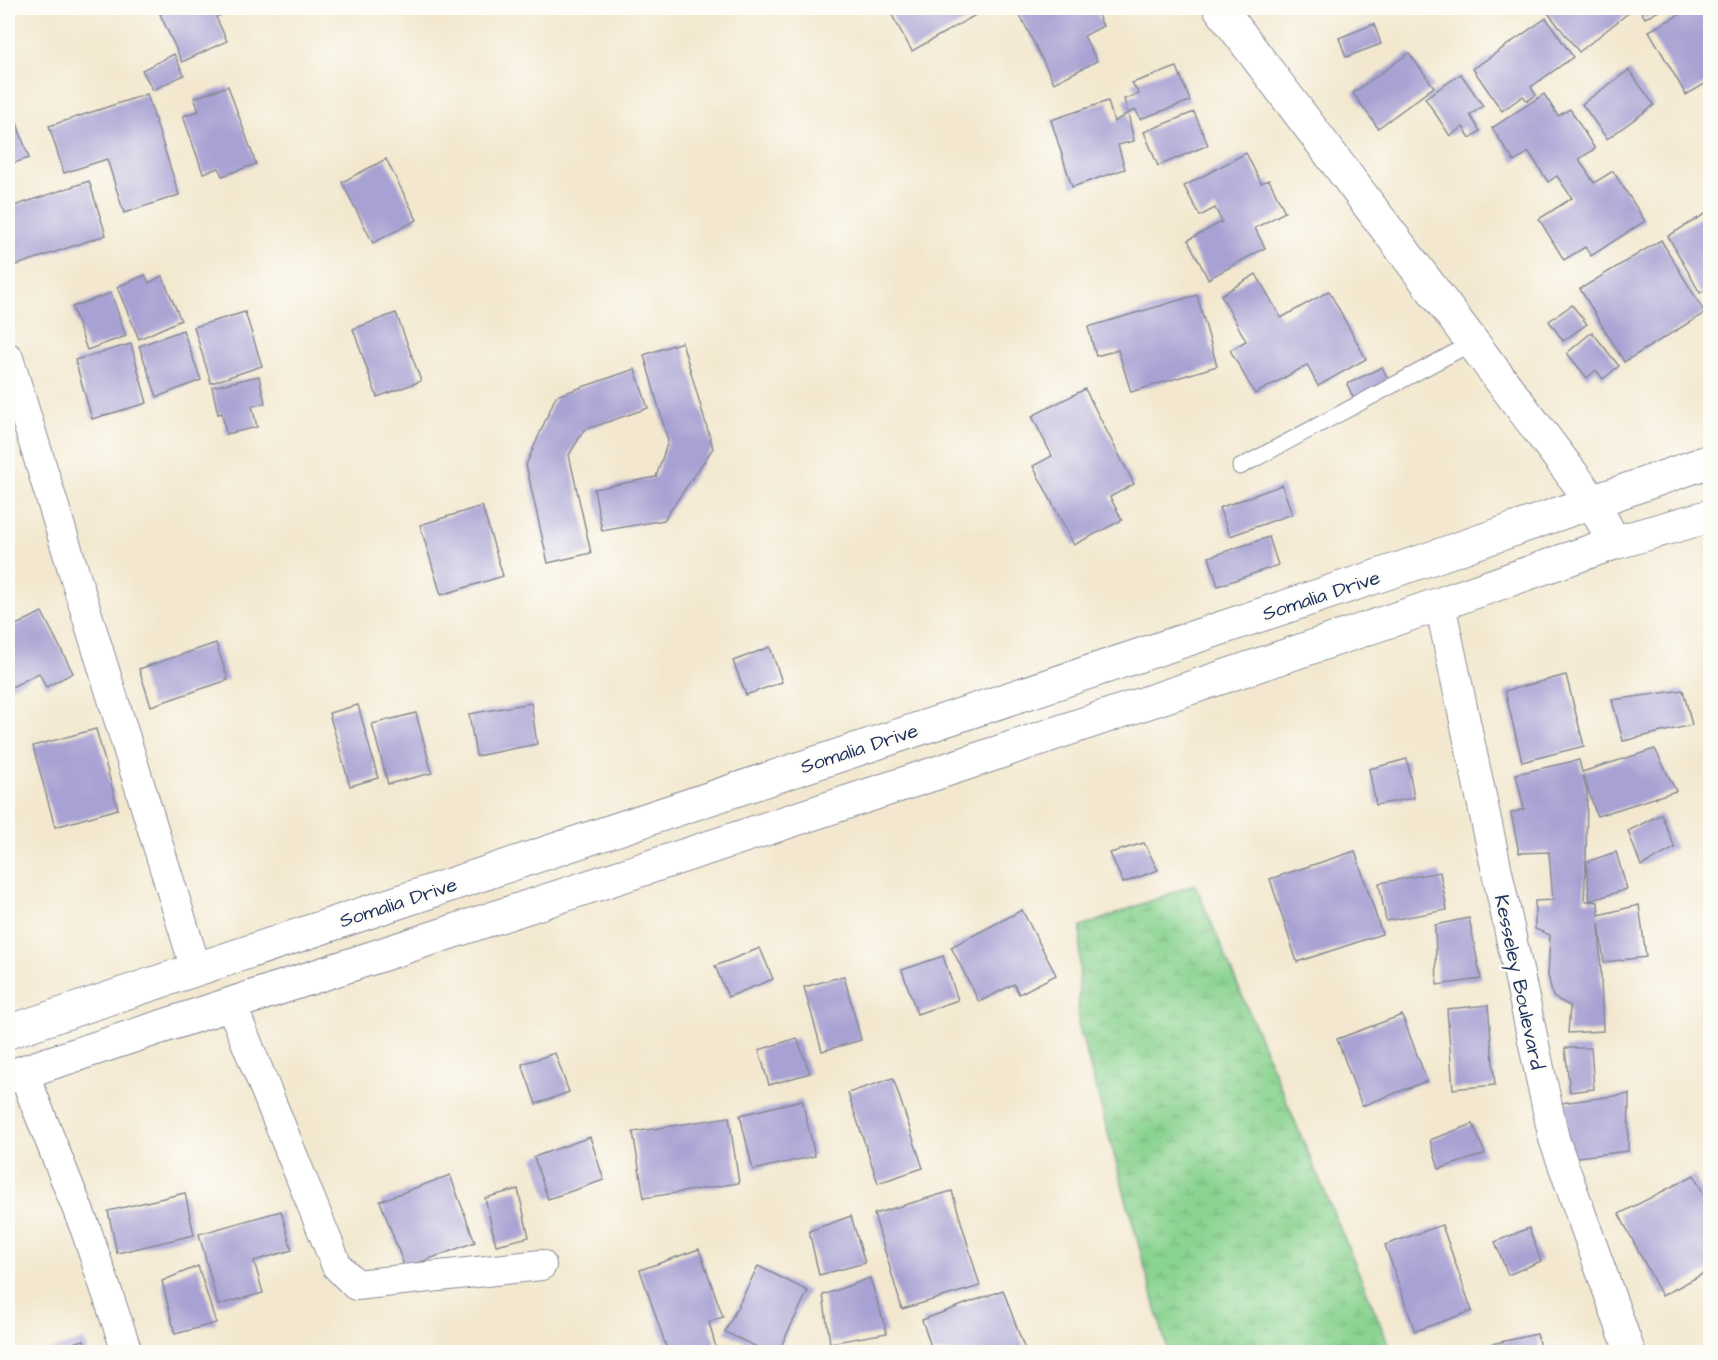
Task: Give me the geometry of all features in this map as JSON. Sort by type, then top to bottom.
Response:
[{"type":"main road","points":[[1220,8],[1593,502],[1614,543]]},
{"type":"main road","name":"Somalia Drive","points":[[8,1032],[1437,556],[1710,461]]},
{"type":"main road","points":[[15,1074],[942,771],[1440,604],[1614,543],[1710,516]]},
{"type":"street","points":[[8,358],[196,969]]},
{"type":"street","name":"Kesseley Boulevard","points":[[1440,604],[1554,1139],[1630,1353]]},
{"type":"street","points":[[231,1004],[337,1266],[356,1285],[541,1265]]},
{"type":"street","points":[[15,1074],[86,1230],[127,1353]]},
{"type":"lane","points":[[1240,467],[1472,343]]},
{"type":"green space","points":[[1195,884],[1392,1352],[1168,1352],[1078,1023],[1081,927]]},
{"type":"building","points":[[175,8],[235,8],[216,17],[227,41],[182,62],[160,14]]},
{"type":"building","points":[[888,8],[988,8],[912,51]]},
{"type":"building","points":[[1025,8],[1094,8],[1103,26],[1084,36],[1097,61],[1054,83],[1018,11]]},
{"type":"building","points":[[1544,8],[1628,8],[1631,11],[1579,52]]},
{"type":"building","points":[[1639,8],[1665,8],[1645,18]]},
{"type":"building","points":[[1692,8],[1710,8],[1710,81],[1686,95],[1649,31]]},
{"type":"building","points":[[1546,18],[1573,57],[1531,87],[1536,95],[1527,101],[1523,96],[1502,111],[1473,69]]},
{"type":"building","points":[[1374,24],[1381,44],[1346,57],[1339,38]]},
{"type":"building","points":[[1409,53],[1434,87],[1378,128],[1353,93]]},
{"type":"building","points":[[174,54],[184,75],[153,90],[142,70]]},
{"type":"building","points":[[1177,67],[1190,101],[1140,119],[1136,110],[1128,113],[1124,99],[1139,94],[1132,83]]},
{"type":"building","points":[[1629,70],[1654,105],[1607,139],[1582,104]]},
{"type":"building","points":[[1461,74],[1483,106],[1470,115],[1480,131],[1470,138],[1463,127],[1450,136],[1425,98]]},
{"type":"building","points":[[228,86],[256,164],[222,176],[219,168],[203,173],[183,116],[199,111],[194,98]]},
{"type":"building","points":[[147,94],[179,195],[124,213],[107,159],[64,173],[49,126]]},
{"type":"building","points":[[1544,94],[1558,116],[1570,109],[1595,149],[1579,159],[1594,183],[1613,171],[1645,221],[1591,256],[1585,247],[1564,260],[1539,219],[1572,198],[1557,176],[1548,182],[1529,152],[1514,162],[1492,128]]},
{"type":"building","points":[[1108,101],[1114,122],[1128,113],[1134,141],[1118,145],[1125,169],[1072,187],[1051,120]]},
{"type":"building","points":[[1194,112],[1208,145],[1158,166],[1144,132]]},
{"type":"building","points":[[15,118],[29,158],[8,165],[8,120]]},
{"type":"building","points":[[1246,153],[1261,183],[1269,180],[1285,212],[1255,228],[1265,248],[1208,279],[1188,240],[1222,222],[1215,208],[1200,216],[1184,186]]},
{"type":"building","points":[[386,159],[417,220],[373,243],[342,182]]},
{"type":"building","points":[[89,181],[106,235],[8,268],[8,208]]},
{"type":"building","points":[[1710,211],[1710,287],[1700,293],[1668,236]]},
{"type":"building","points":[[1661,240],[1705,313],[1624,362],[1580,289]]},
{"type":"building","points":[[1256,274],[1281,318],[1329,291],[1366,359],[1318,386],[1307,365],[1255,394],[1230,350],[1246,341],[1221,295]]},
{"type":"building","points":[[145,275],[149,283],[162,276],[181,320],[139,339],[117,287]]},
{"type":"building","points":[[111,293],[126,336],[87,350],[72,307]]},
{"type":"building","points":[[1197,295],[1217,366],[1131,392],[1118,350],[1096,356],[1088,327]]},
{"type":"building","points":[[1572,305],[1587,324],[1563,341],[1549,321]]},
{"type":"building","points":[[245,312],[262,366],[211,383],[194,327]]},
{"type":"building","points":[[396,313],[421,381],[377,397],[353,329]]},
{"type":"building","points":[[183,330],[201,380],[157,397],[139,346]]},
{"type":"building","points":[[1592,332],[1619,366],[1603,379],[1596,370],[1587,378],[1567,353]]},
{"type":"building","points":[[682,342],[713,448],[664,520],[602,531],[594,489],[656,477],[668,441],[644,355]]},
{"type":"building","points":[[131,344],[147,403],[92,419],[75,360]]},
{"type":"building","points":[[1382,367],[1389,381],[1354,399],[1347,384]]},
{"type":"building","points":[[635,369],[648,408],[584,430],[569,455],[591,553],[548,563],[526,465],[556,396]]},
{"type":"building","points":[[259,376],[265,403],[252,406],[257,427],[226,434],[222,413],[218,414],[212,387]]},
{"type":"building","points":[[1085,389],[1134,484],[1110,497],[1122,520],[1074,545],[1033,466],[1052,456],[1032,416]]},
{"type":"building","points":[[1282,485],[1292,514],[1230,536],[1219,508]]},
{"type":"building","points":[[482,506],[503,576],[441,595],[420,525]]},
{"type":"building","points":[[1269,537],[1278,565],[1218,586],[1209,557]]},
{"type":"building","points":[[42,612],[73,673],[46,687],[39,673],[8,689],[8,629]]},
{"type":"building","points":[[216,643],[228,680],[151,706],[139,669]]},
{"type":"building","points":[[770,647],[782,682],[746,695],[733,661]]},
{"type":"building","points":[[1566,675],[1584,746],[1522,762],[1505,691]]},
{"type":"building","points":[[1683,690],[1692,725],[1623,741],[1612,700]]},
{"type":"building","points":[[531,703],[537,744],[476,756],[469,714]]},
{"type":"building","points":[[358,705],[378,778],[350,786],[329,713]]},
{"type":"building","points":[[416,713],[432,773],[388,784],[372,724]]},
{"type":"building","points":[[96,729],[118,809],[55,827],[33,746]]},
{"type":"building","points":[[1655,749],[1676,791],[1597,816],[1583,775],[1587,793],[1584,901],[1598,902],[1599,915],[1639,905],[1646,957],[1604,962],[1599,923],[1603,1031],[1568,1033],[1570,1006],[1553,997],[1548,975],[1550,935],[1535,929],[1535,901],[1553,900],[1549,852],[1519,853],[1511,813],[1524,809],[1516,774],[1579,760],[1582,772]]},
{"type":"building","points":[[1407,759],[1414,798],[1376,805],[1369,769]]},
{"type":"building","points":[[1661,814],[1675,848],[1641,866],[1628,831]]},
{"type":"building","points":[[1144,843],[1158,870],[1123,883],[1110,853]]},
{"type":"building","points":[[1355,851],[1382,934],[1297,962],[1270,879]]},
{"type":"building","points":[[1616,852],[1627,889],[1590,901],[1586,862]]},
{"type":"building","points":[[1440,872],[1447,910],[1386,921],[1379,883]]},
{"type":"building","points":[[1022,910],[1056,975],[1019,994],[1014,984],[979,1002],[951,947]]},
{"type":"building","points":[[1469,918],[1481,979],[1437,985],[1435,925]]},
{"type":"building","points":[[760,948],[773,979],[728,997],[715,966]]},
{"type":"building","points":[[943,956],[958,1000],[917,1014],[902,970]]},
{"type":"building","points":[[844,976],[861,1040],[822,1051],[804,987]]},
{"type":"building","points":[[1488,1005],[1495,1085],[1453,1089],[1447,1009]]},
{"type":"building","points":[[1402,1015],[1427,1081],[1362,1106],[1337,1039]]},
{"type":"building","points":[[797,1038],[810,1073],[769,1085],[759,1050]]},
{"type":"building","points":[[1565,1048],[1591,1048],[1594,1089],[1570,1092]]},
{"type":"building","points":[[555,1053],[569,1092],[536,1104],[522,1064]]},
{"type":"building","points":[[893,1078],[923,1168],[878,1183],[848,1093]]},
{"type":"building","points":[[1629,1094],[1628,1151],[1569,1158],[1561,1103]]},
{"type":"building","points":[[802,1100],[815,1156],[753,1170],[740,1115]]},
{"type":"building","points":[[729,1117],[739,1183],[644,1198],[633,1132]]},
{"type":"building","points":[[1473,1124],[1485,1154],[1439,1169],[1430,1140]]},
{"type":"building","points":[[590,1137],[604,1180],[548,1199],[534,1157]]},
{"type":"building","points":[[450,1175],[475,1242],[405,1268],[380,1201]]},
{"type":"building","points":[[1694,1175],[1710,1207],[1710,1270],[1662,1296],[1619,1214]]},
{"type":"building","points":[[518,1189],[529,1237],[496,1245],[485,1198]]},
{"type":"building","points":[[952,1191],[980,1286],[902,1309],[874,1214]]},
{"type":"building","points":[[185,1193],[194,1235],[117,1253],[108,1211]]},
{"type":"building","points":[[281,1211],[292,1250],[254,1261],[263,1293],[218,1305],[199,1234]]},
{"type":"building","points":[[851,1216],[865,1263],[819,1275],[809,1231]]},
{"type":"building","points":[[1442,1225],[1472,1311],[1415,1331],[1385,1245]]},
{"type":"building","points":[[1529,1228],[1541,1261],[1508,1275],[1495,1242]]},
{"type":"building","points":[[699,1249],[723,1317],[709,1322],[717,1352],[668,1352],[640,1270]]},
{"type":"building","points":[[198,1266],[216,1323],[175,1334],[162,1281]]},
{"type":"building","points":[[758,1266],[808,1291],[778,1352],[767,1352],[725,1332]]},
{"type":"building","points":[[870,1278],[887,1333],[830,1343],[823,1295]]},
{"type":"building","points":[[1003,1290],[1025,1350],[1018,1352],[933,1352],[922,1320]]},
{"type":"building","points":[[1537,1334],[1541,1352],[1493,1352],[1491,1344]]},
{"type":"building","points":[[84,1340],[88,1352],[43,1352]]}]
